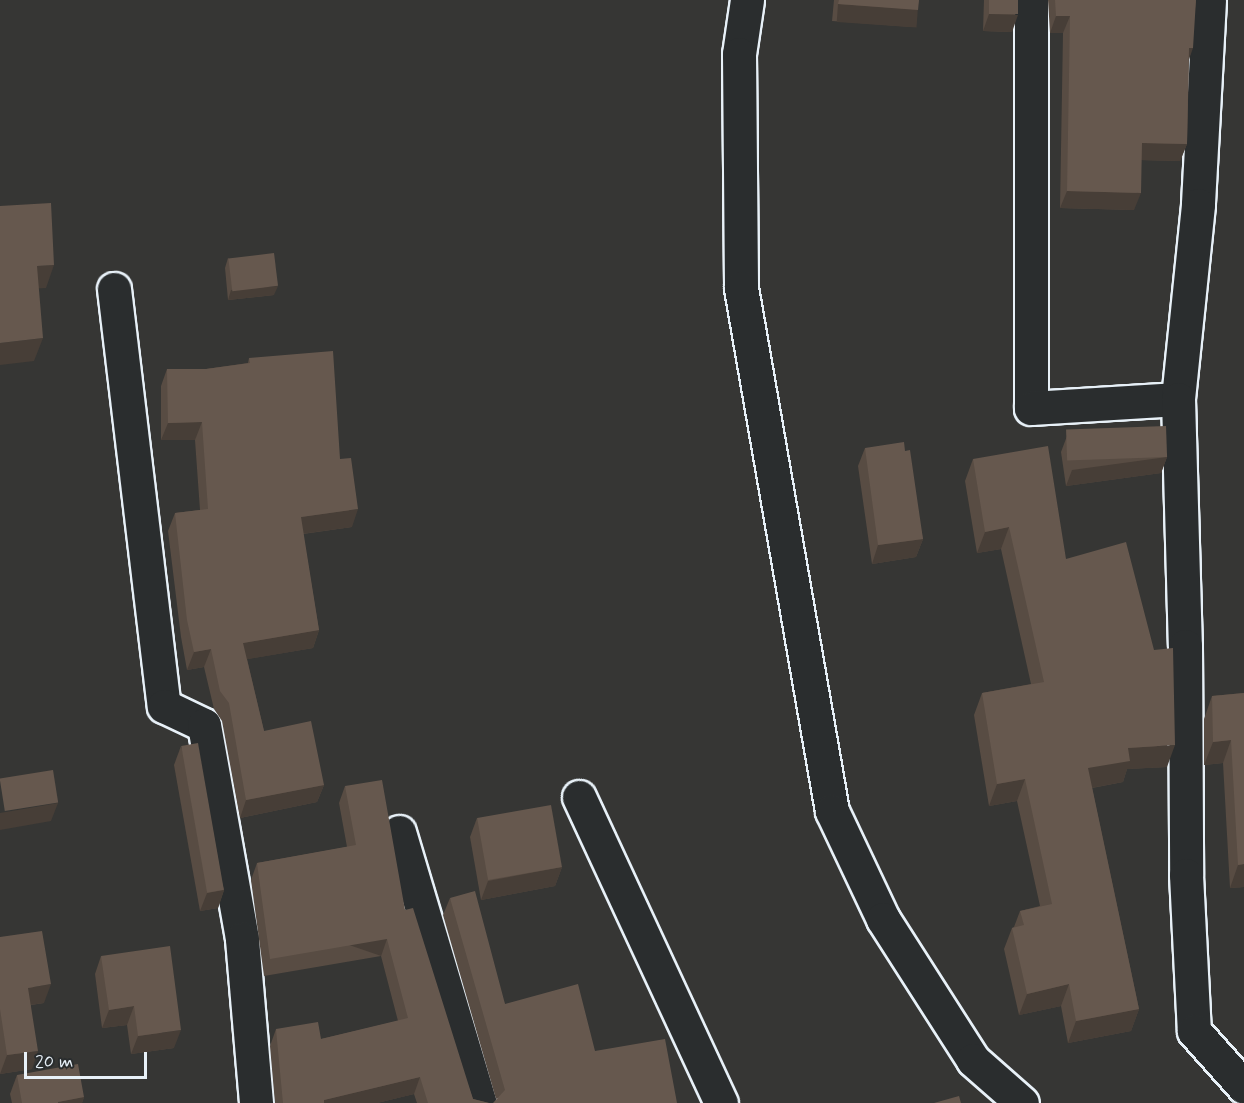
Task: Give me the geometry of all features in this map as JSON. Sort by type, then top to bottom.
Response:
[{"type":"street","points":[[747,0],[740,54],[741,288],[832,811],[883,919],[973,1060],[1022,1103]]},
{"type":"street","points":[[1031,0],[1031,408],[1178,399]]},
{"type":"street","points":[[1209,0],[1198,206],[1178,399],[1185,646],[1186,875],[1194,1031],[1244,1087]]},
{"type":"street","points":[[114,289],[164,706],[204,725],[242,939],[256,1103]]},
{"type":"street","points":[[579,797],[721,1103]]},
{"type":"street","points":[[399,832],[480,1103]]},
{"type":"building","points":[[839,0],[919,0],[918,10],[838,4]]},
{"type":"building","points":[[989,0],[1018,0],[1018,14],[989,14]]},
{"type":"building","points":[[1055,0],[1196,0],[1193,48],[1189,48],[1187,144],[1142,143],[1141,193],[1067,191],[1070,16],[1056,16]]},
{"type":"building","points":[[51,203],[54,265],[37,266],[43,338],[0,343],[0,206]]},
{"type":"building","points":[[274,253],[278,286],[232,291],[228,259]]},
{"type":"building","points":[[333,351],[340,459],[351,458],[358,509],[301,517],[319,630],[243,643],[264,731],[311,721],[324,785],[246,800],[229,703],[220,691],[211,649],[194,652],[187,620],[175,513],[208,509],[202,422],[168,423],[167,369],[206,369],[250,363],[249,358]]},
{"type":"building","points":[[1166,426],[1167,457],[1067,460],[1066,429]]},
{"type":"building","points":[[904,442],[905,451],[910,450],[923,539],[878,545],[865,448]]},
{"type":"building","points":[[1048,446],[1066,559],[1126,542],[1154,650],[1173,648],[1175,745],[1128,748],[1130,761],[1088,768],[1139,1009],[1076,1021],[1069,984],[1027,994],[1012,928],[1024,925],[1020,911],[1052,904],[1025,779],[997,784],[982,693],[1044,682],[1009,527],[985,532],[973,459]]},
{"type":"building","points":[[1244,693],[1244,864],[1238,865],[1231,740],[1213,742],[1212,696]]},
{"type":"building","points":[[198,743],[224,890],[207,893],[181,746]]},
{"type":"building","points":[[53,770],[58,803],[5,811],[0,778]]},
{"type":"building","points":[[382,780],[405,910],[413,908],[473,1099],[489,1103],[428,1103],[420,1077],[324,1100],[324,1103],[283,1103],[276,1029],[318,1022],[321,1039],[408,1018],[387,939],[270,959],[257,863],[356,845],[345,786]]},
{"type":"building","points":[[551,805],[562,867],[488,880],[477,818]]},
{"type":"building","points":[[475,891],[505,1004],[578,984],[595,1051],[665,1039],[677,1103],[493,1103],[505,1090],[450,898]]},
{"type":"building","points":[[42,931],[51,984],[28,988],[38,1051],[7,1055],[0,1009],[0,937]]},
{"type":"building","points":[[170,946],[181,1030],[138,1036],[134,1006],[109,1010],[101,956]]},
{"type":"building","points":[[78,1064],[84,1097],[58,1103],[22,1103],[17,1075]]},
{"type":"building","points":[[959,1096],[961,1103],[934,1103]]}]
